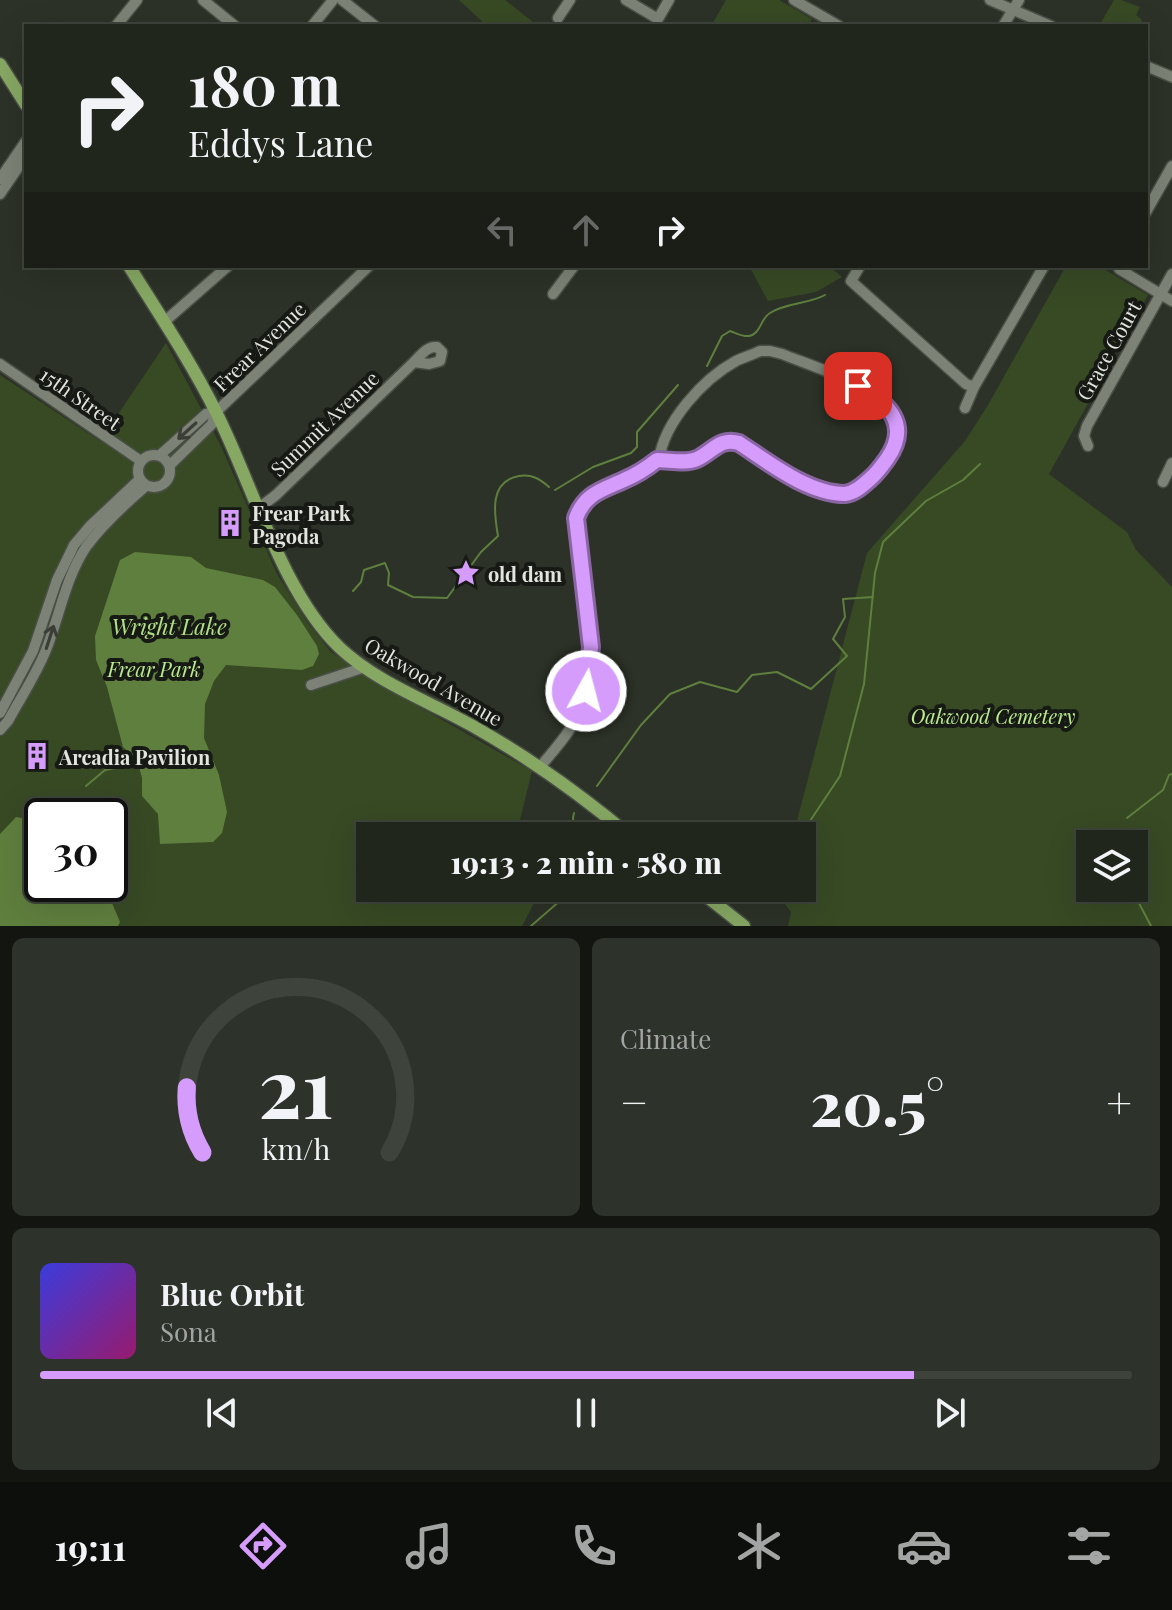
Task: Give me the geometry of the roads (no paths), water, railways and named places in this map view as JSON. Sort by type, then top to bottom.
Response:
[{"type":"main road","points":[[0,64],[24,102]]},
{"type":"main road","name":"Oakwood Avenue","points":[[130,268],[216,412],[288,573],[315,618],[343,651],[387,680],[540,767],[613,822]]},
{"type":"main road","points":[[714,902],[744,926]]},
{"type":"street","points":[[118,24],[137,0]]},
{"type":"street","points":[[203,0],[233,24]]},
{"type":"street","points":[[314,24],[333,0]]},
{"type":"street","points":[[342,0],[372,24]]},
{"type":"street","points":[[558,18],[570,0]]},
{"type":"street","points":[[626,0],[658,19],[669,0]]},
{"type":"street","points":[[794,0],[836,24]]},
{"type":"street","points":[[990,0],[1016,5],[1048,24]]},
{"type":"street","points":[[1004,24],[1016,5]]},
{"type":"street","points":[[1148,67],[1172,77]]},
{"type":"street","points":[[2,185],[24,145]]},
{"type":"street","points":[[2,185],[24,158]]},
{"type":"street","points":[[1148,206],[1170,173]]},
{"type":"street","points":[[164,322],[226,268]]},
{"type":"street","points":[[553,294],[572,268]]},
{"type":"street","points":[[859,268],[851,281],[966,384],[974,387]]},
{"type":"street","points":[[965,408],[1043,268]]},
{"type":"street","points":[[1121,268],[1172,301]]},
{"type":"street","name":"Frear Avenue","points":[[216,412],[365,269]]},
{"type":"street","name":"Grace Court","points":[[1088,446],[1084,436],[1087,426],[1172,274]]},
{"type":"street","points":[[540,767],[569,731],[586,691],[589,674],[591,647],[576,531],[576,518],[585,501],[659,460],[675,462],[697,459],[714,446],[733,441],[797,480],[845,494],[858,489],[876,474],[893,450],[897,426],[894,414],[883,401],[858,386],[782,354],[760,351],[736,361],[704,386],[675,418],[661,447],[659,460]]},
{"type":"street","name":"Summit Avenue","points":[[259,508],[414,362]]},
{"type":"street","name":"15th Street","points":[[0,364],[141,461]]},
{"type":"street","points":[[160,455],[170,465],[170,475],[165,484],[156,488],[143,482],[138,470],[141,461],[149,455],[160,455],[206,414],[216,412],[212,424],[170,465]]},
{"type":"street","points":[[1163,482],[1172,463]]},
{"type":"street","points":[[0,713],[33,651],[57,580],[74,545],[90,526],[143,482]]},
{"type":"street","points":[[0,730],[39,666],[66,588],[87,546],[143,482]]},
{"type":"street","points":[[311,685],[365,667]]},
{"type":"water","name":"Wright Lake","points":[[135,552],[191,557],[206,568],[263,580],[275,587],[317,646],[319,654],[313,666],[302,670],[226,665],[214,681],[205,704],[204,738],[219,775],[227,812],[222,833],[213,842],[160,844],[158,814],[142,796],[142,778],[137,759],[123,747],[107,687],[96,660],[95,636],[120,560]]},
{"type":"water","points":[[16,817],[24,818],[24,902],[112,902],[120,922],[118,926],[0,926],[0,834]]},
{"type":"waterway","points":[[707,366],[722,336],[730,331],[744,336],[753,335],[770,313],[825,295]]},
{"type":"waterway","points":[[555,490],[593,467],[631,453],[637,447],[637,432],[678,385]]},
{"type":"waterway","points":[[809,822],[840,776],[864,684],[875,573],[883,542],[926,501],[963,480],[980,464]]},
{"type":"waterway","points":[[353,591],[361,582],[364,570],[385,563],[389,573],[388,585],[413,597],[447,598],[481,552],[498,536],[496,499],[502,484],[509,479],[528,476],[539,479],[549,487]]},
{"type":"waterway","points":[[597,786],[641,725],[670,694],[700,682],[737,692],[752,675],[777,672],[811,689],[847,656],[833,639],[845,617],[843,599],[873,597]]},
{"type":"waterway","points":[[86,786],[105,770],[126,766],[135,759]]},
{"type":"waterway","points":[[1127,818],[1163,790],[1172,774]]},
{"type":"waterway","points":[[573,822],[574,813]]},
{"type":"waterway","points":[[531,926],[559,902]]},
{"type":"waterway","points":[[1138,902],[1151,926]]},
{"type":"place","name":"Frear Park Pagoda","points":[[230,523]]},
{"type":"place","name":"old dam","points":[[466,573]]},
{"type":"place","name":"Arcadia Pavilion","points":[[37,756]]},
{"type":"park label","name":"Frear Park","points":[[154,668]]},
{"type":"park label","name":"Oakwood Cemetery","points":[[993,715]]}]
